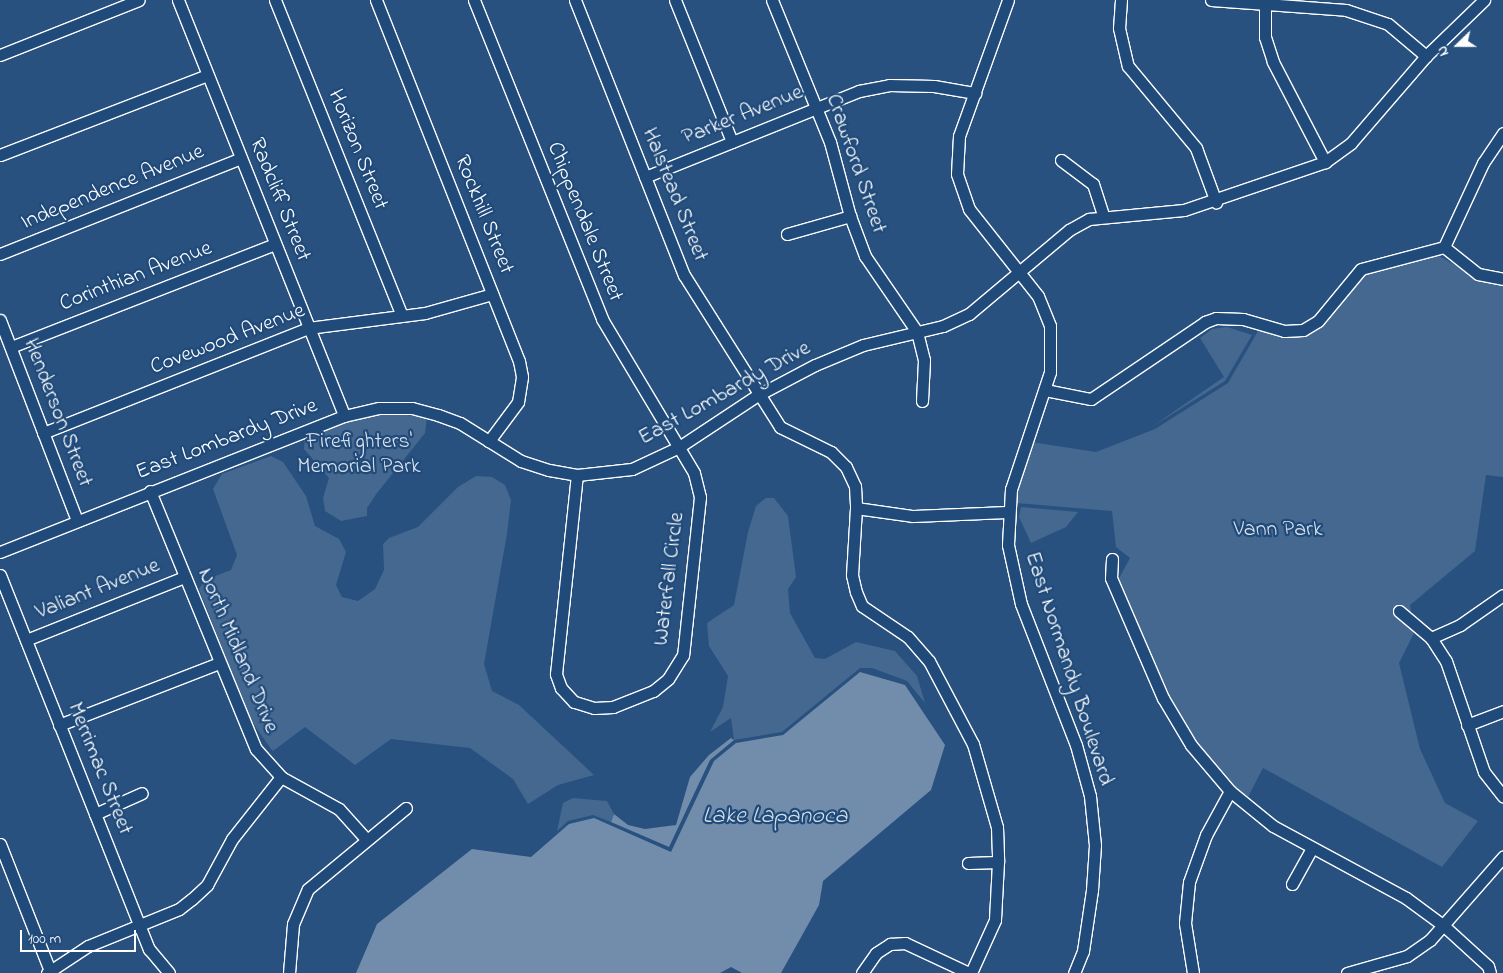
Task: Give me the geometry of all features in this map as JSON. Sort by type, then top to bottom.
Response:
[{"type":"street","points":[[0,55],[139,0]]},
{"type":"street","name":"Radcliff Street","points":[[178,0],[344,416]]},
{"type":"street","name":"Horizon Street","points":[[276,0],[401,314]]},
{"type":"street","name":"Rockhill Street","points":[[376,0],[492,294],[522,377],[518,402],[489,441]]},
{"type":"street","name":"Chippendale Street","points":[[474,0],[602,319],[679,447]]},
{"type":"street","name":"Halstead Street","points":[[575,0],[684,275],[780,427],[831,452],[846,467],[855,486],[856,508],[852,575],[862,606],[908,637],[929,661],[973,744],[997,827],[998,862],[995,920],[970,973]]},
{"type":"street","points":[[675,0],[732,142]]},
{"type":"street","name":"Crawford Street","points":[[772,0],[840,172],[850,216],[881,283],[918,332]]},
{"type":"street","name":"East Normandy Boulevard","points":[[1008,0],[959,136],[957,174],[969,209],[1038,296],[1050,326],[1050,372],[1020,458],[1007,512],[1011,572],[1076,744],[1090,796],[1095,844],[1092,890],[1084,944],[1074,973]]},
{"type":"street","points":[[1121,0],[1119,28],[1128,66],[1196,148],[1216,202]]},
{"type":"street","points":[[1211,0],[1346,10],[1369,16],[1388,24],[1426,56]]},
{"type":"street","name":"East Lombardy Drive","points":[[0,552],[150,491],[344,416],[379,408],[412,408],[460,423],[520,461],[577,475],[632,468],[679,447],[758,394],[863,345],[918,332],[969,314],[1020,274],[1069,230],[1103,215],[1184,210],[1216,202],[1325,162],[1351,143],[1426,56],[1484,0]]},
{"type":"street","points":[[1265,5],[1265,37],[1273,62],[1325,162]]},
{"type":"street","points":[[0,155],[207,75]]},
{"type":"street","name":"Parker Avenue","points":[[645,177],[859,91],[889,85],[934,86],[975,93]]},
{"type":"street","points":[[1045,390],[1091,399],[1204,322],[1216,318],[1243,318],[1284,331],[1303,330],[1318,321],[1361,269],[1444,246],[1483,163],[1503,133]]},
{"type":"street","name":"Independence Avenue","points":[[0,254],[241,158]]},
{"type":"street","points":[[1061,160],[1092,184],[1103,215]]},
{"type":"street","points":[[787,234],[850,216]]},
{"type":"street","name":"Corinthian Avenue","points":[[11,348],[275,244]]},
{"type":"street","points":[[1444,246],[1478,274],[1503,279]]},
{"type":"street","name":"Covewood Avenue","points":[[43,433],[308,328],[456,307],[492,294]]},
{"type":"street","name":"Henderson Street","points":[[0,320],[77,521]]},
{"type":"street","points":[[918,332],[924,360],[922,401]]},
{"type":"street","name":"Waterfall Circle","points":[[577,475],[556,674],[561,688],[574,702],[594,708],[613,707],[653,691],[668,679],[687,641],[700,497],[694,474],[679,447]]},
{"type":"street","name":"North Midland Drive","points":[[150,491],[245,728],[281,778],[340,810],[366,839]]},
{"type":"street","points":[[856,508],[913,516],[1007,512]]},
{"type":"street","points":[[1112,559],[1111,578],[1163,698],[1191,745],[1230,791],[1273,826],[1406,898],[1444,926],[1488,966],[1490,973]]},
{"type":"street","name":"Merrimac Street","points":[[0,575],[149,949],[169,973]]},
{"type":"street","name":"Valiant Avenue","points":[[26,640],[184,577]]},
{"type":"street","points":[[1431,638],[1460,625],[1503,595]]},
{"type":"street","points":[[1400,611],[1431,638],[1446,662],[1484,772],[1503,796]]},
{"type":"street","points":[[60,725],[219,663]]},
{"type":"street","points":[[1468,725],[1503,711]]},
{"type":"street","points":[[0,844],[48,972],[88,946],[179,909],[207,885],[232,839],[281,778]]},
{"type":"street","points":[[1193,973],[1185,922],[1189,882],[1206,835],[1230,791]]},
{"type":"street","points":[[95,814],[142,793]]},
{"type":"street","points":[[288,972],[293,924],[308,889],[366,839],[406,808]]},
{"type":"street","points":[[1292,884],[1312,848]]},
{"type":"street","points":[[1347,973],[1407,956],[1444,926],[1503,857]]},
{"type":"street","points":[[968,863],[998,862]]},
{"type":"street","points":[[862,973],[876,953],[890,944],[905,943],[970,973]]},
{"type":"green space","name":"Vann Park","points":[[1437,255],[1479,278],[1503,283],[1503,477],[1486,475],[1475,551],[1410,605],[1414,633],[1399,663],[1420,749],[1445,803],[1478,821],[1442,867],[1263,768],[1247,799],[1205,754],[1164,690],[1118,580],[1130,558],[1116,547],[1112,511],[1015,503],[1014,496],[1031,442],[1096,452],[1155,429],[1228,383],[1258,331],[1301,334],[1358,278],[1374,269]]},
{"type":"green space","points":[[1227,327],[1252,335],[1225,381],[1150,428],[1224,377],[1200,338],[1212,329]]},
{"type":"green space","name":"Firefighters' Memorial Park","points":[[386,413],[427,417],[425,433],[377,493],[367,508],[367,516],[341,521],[325,511],[323,498],[329,478],[304,449],[305,435],[353,417]]},
{"type":"green space","points":[[271,456],[283,462],[306,496],[315,526],[339,539],[346,552],[336,585],[342,597],[358,601],[375,589],[384,570],[383,544],[389,538],[418,527],[458,487],[476,476],[492,477],[505,485],[511,500],[507,534],[484,664],[492,691],[519,705],[594,775],[558,785],[528,804],[513,779],[470,748],[391,739],[355,765],[305,727],[273,751],[250,719],[199,589],[205,580],[231,570],[237,555],[213,489],[222,474]]},
{"type":"green space","points":[[766,498],[774,498],[788,516],[796,577],[788,589],[790,613],[815,658],[825,659],[856,642],[895,651],[917,676],[925,703],[907,681],[872,668],[860,668],[782,732],[734,740],[731,718],[710,732],[723,707],[728,676],[709,646],[707,623],[734,605],[748,532],[756,506]]},
{"type":"green space","points":[[1021,507],[1078,512],[1066,527],[1031,543],[1019,517]]},
{"type":"green space","points":[[573,798],[607,801],[614,814],[611,822],[593,815],[568,821],[557,831],[563,803]]},
{"type":"water","name":"Lake Lapanoca","points":[[860,672],[905,685],[945,745],[931,790],[823,881],[819,905],[781,973],[742,973],[731,967],[720,973],[356,973],[377,924],[472,849],[531,857],[569,824],[594,818],[671,852],[714,761],[736,743],[783,735]]},
{"type":"water","points":[[731,738],[734,740],[710,760],[669,847],[611,822],[614,814],[628,825],[645,829],[676,825],[690,777],[709,755]]}]
